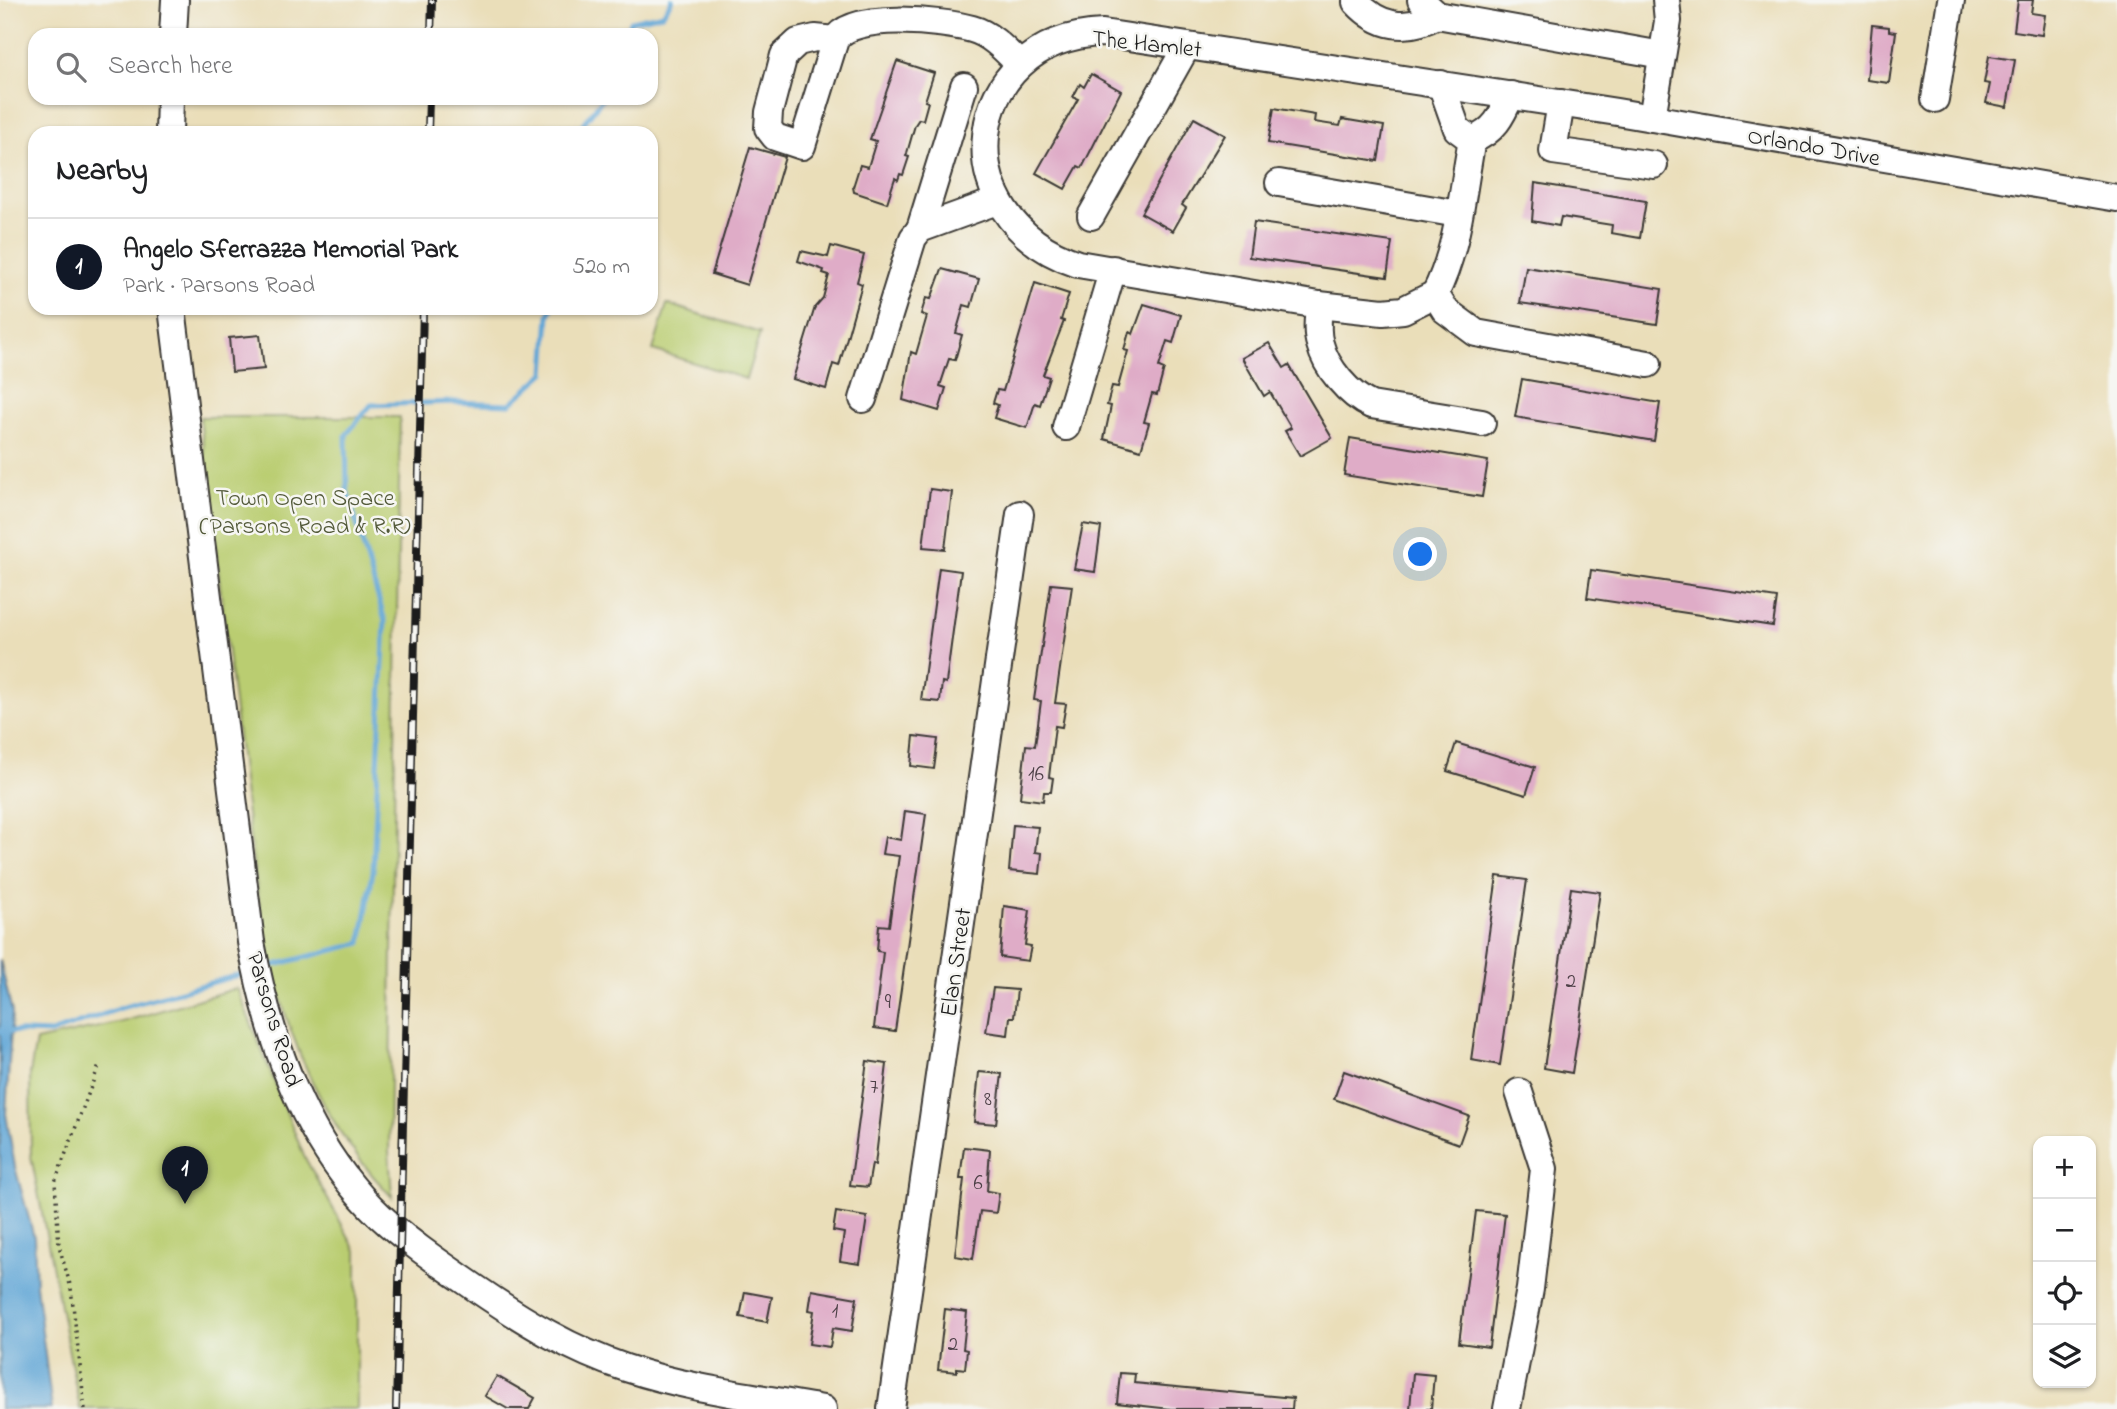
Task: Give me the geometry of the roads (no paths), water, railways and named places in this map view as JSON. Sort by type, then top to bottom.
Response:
[{"type":"street","points":[[173,28],[175,0]]},
{"type":"street","points":[[1652,118],[1668,21],[1666,0]]},
{"type":"street","points":[[1935,99],[1951,0]]},
{"type":"street","points":[[1354,1],[1371,18],[1392,24],[1418,26],[1429,8],[1662,55]]},
{"type":"street","points":[[835,40],[859,22],[922,22],[973,29],[994,40],[1020,65]]},
{"type":"street","name":"The Hamlet","points":[[1435,295],[1403,310],[1383,312],[1319,305],[1078,264],[1040,248],[1012,225],[997,201],[989,178],[986,143],[1000,93],[1020,65],[1048,46],[1086,34],[1103,33],[1511,95]]},
{"type":"street","points":[[1091,216],[1187,46]]},
{"type":"street","points":[[1441,84],[1457,130],[1472,140]]},
{"type":"street","points":[[863,399],[964,86]]},
{"type":"street","points":[[1472,140],[1486,134],[1502,116],[1511,95]]},
{"type":"street","name":"Orlando Drive","points":[[1511,95],[2117,198]]},
{"type":"street","points":[[1561,103],[1553,151],[1654,165]]},
{"type":"street","points":[[169,126],[170,105]]},
{"type":"street","points":[[1472,140],[1445,276],[1435,295],[1445,310],[1476,333],[1648,364]]},
{"type":"street","points":[[1279,184],[1458,214]]},
{"type":"street","points":[[920,229],[997,201]]},
{"type":"street","points":[[1066,427],[1113,269]]},
{"type":"street","points":[[1319,305],[1320,346],[1346,388],[1359,400],[1371,405],[1482,423]]},
{"type":"street","name":"Parsons Road","points":[[173,315],[241,878],[254,957],[276,1040],[319,1138],[356,1191],[379,1215],[417,1247],[529,1324],[603,1360],[661,1378],[822,1409]]},
{"type":"street","name":"Elan Street","points":[[891,1409],[1020,514]]},
{"type":"street","points":[[1507,1409],[1530,1289],[1544,1169],[1519,1093]]},
{"type":"water","points":[[0,960],[12,1012],[6,1114],[15,1167],[34,1237],[36,1285],[52,1409],[0,1409]]},
{"type":"waterway","points":[[628,28],[631,21],[663,14],[672,0]]},
{"type":"waterway","points":[[581,126],[598,105]]},
{"type":"waterway","points":[[263,968],[361,943],[373,871],[385,621],[347,490],[346,435],[371,405],[452,402],[510,404],[545,373],[549,315]]},
{"type":"waterway","points":[[0,1031],[51,1033],[124,1007],[250,972]]},
{"type":"railway","points":[[431,28],[432,0]]},
{"type":"railway","points":[[428,126],[429,105]]},
{"type":"railway","points":[[396,1409],[423,315]]},
{"type":"place","name":"Angelo Sferrazza Memorial Park","points":[[185,1204]]},
{"type":"park label","name":"Town Open Space (Parsons Road & R.R)","points":[[305,511]]}]
